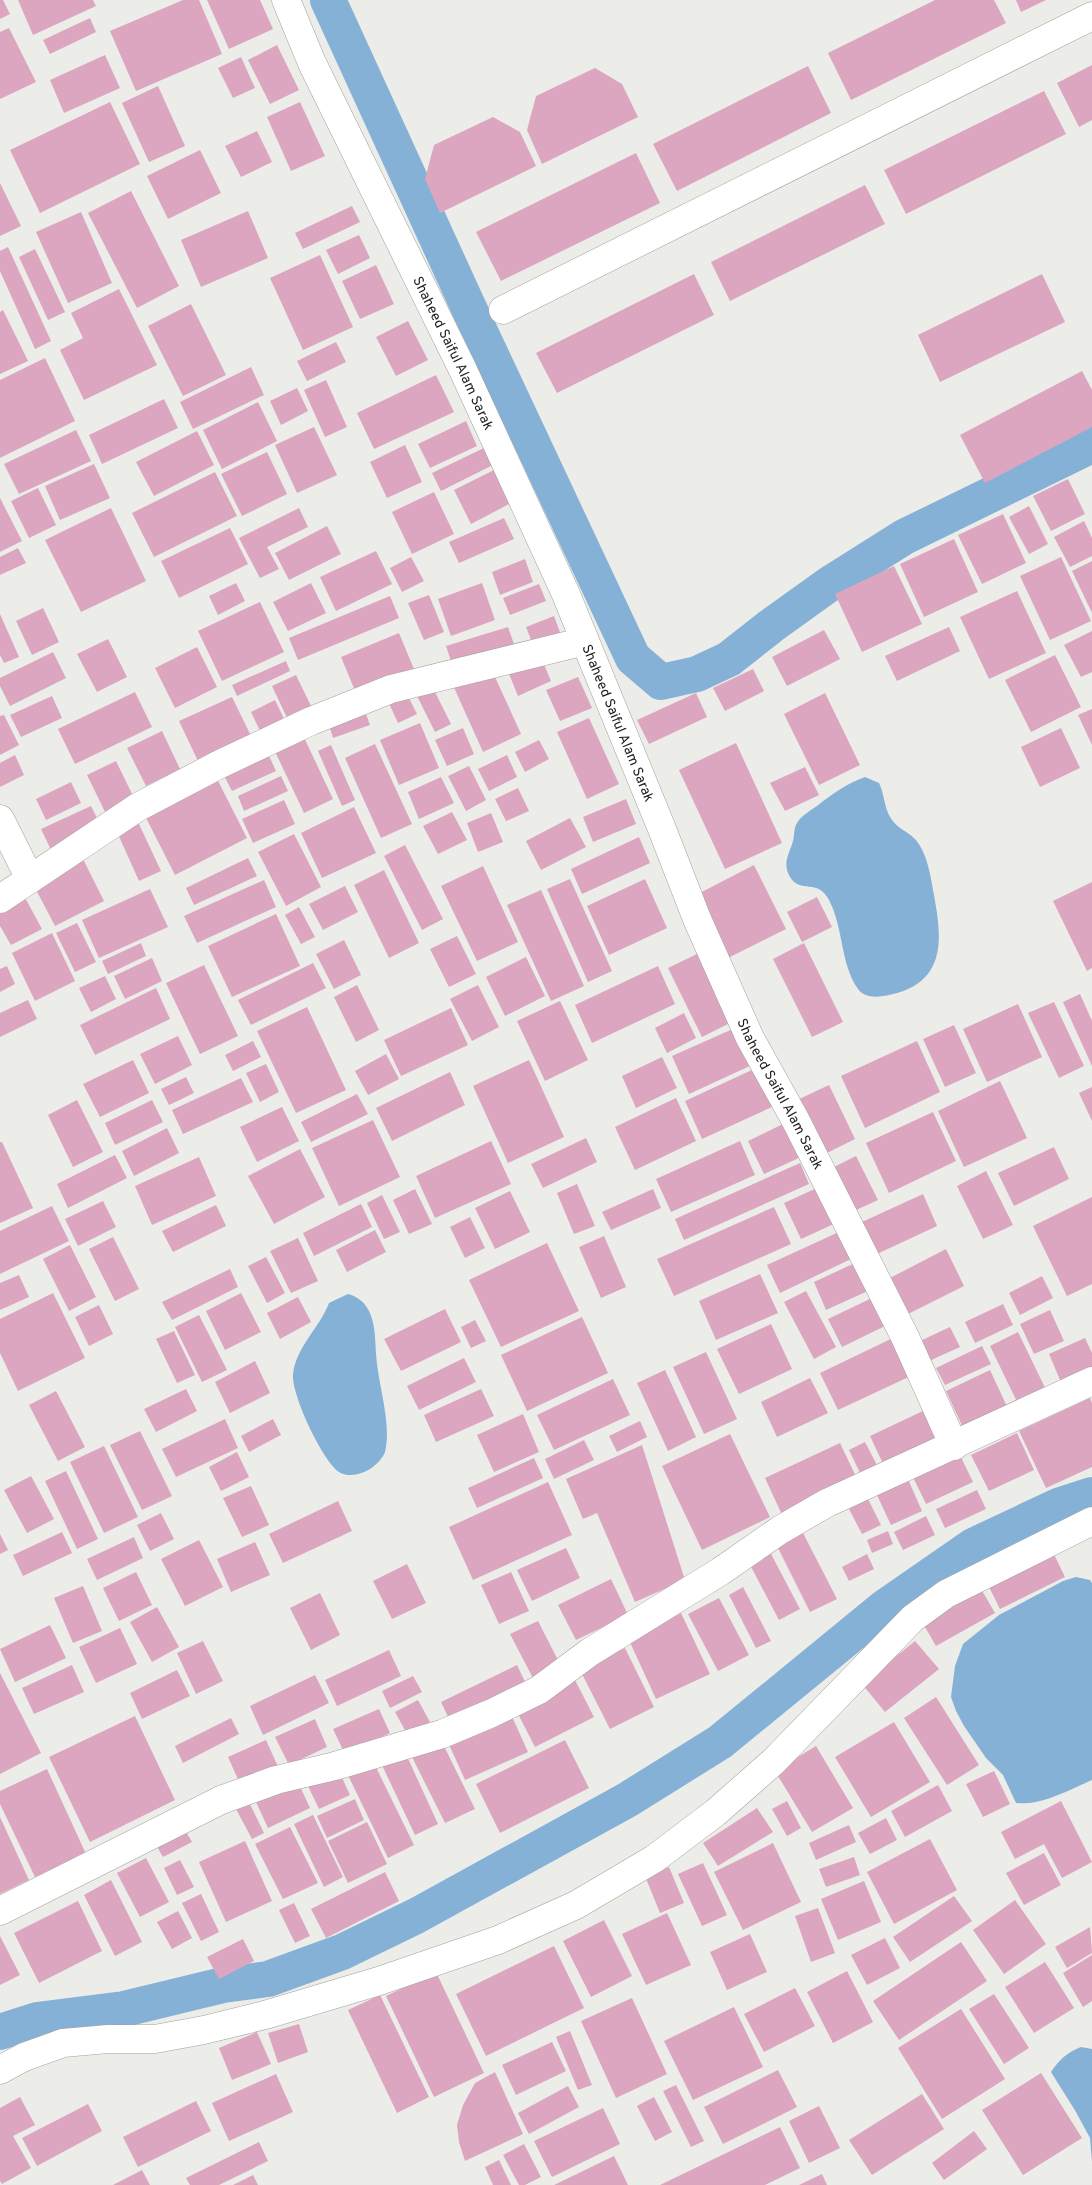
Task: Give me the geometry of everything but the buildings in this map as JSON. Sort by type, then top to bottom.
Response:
[{"type":"street","name":"Shaheed Saiful Alam Sarak","points":[[286,0],[312,63],[463,370],[564,592],[697,919],[750,1038],[796,1121],[906,1337],[954,1446]]},
{"type":"street","points":[[502,310],[1092,16]]},
{"type":"street","points":[[0,898],[138,807],[218,765],[312,721],[392,689],[585,641]]},
{"type":"street","points":[[0,819],[30,878]]},
{"type":"street","points":[[0,1911],[221,1800],[276,1780],[335,1766],[442,1734],[492,1713],[539,1690],[590,1652],[721,1571],[780,1530],[828,1503],[1092,1381]]},
{"type":"street","points":[[0,2070],[24,2057],[63,2043],[108,2039],[155,2039],[204,2030],[265,2015],[379,1981],[498,1940],[576,1904],[654,1859],[715,1813],[773,1762],[913,1618],[946,1594],[1092,1520]]},
{"type":"water","points":[[865,777],[879,783],[887,811],[892,820],[916,840],[923,851],[931,877],[939,937],[938,952],[926,976],[914,986],[897,993],[876,997],[862,993],[852,979],[834,911],[825,893],[794,882],[790,877],[786,863],[795,828],[799,820],[840,790]]},
{"type":"water","points":[[348,1294],[364,1303],[372,1318],[387,1429],[387,1441],[382,1458],[367,1471],[352,1475],[345,1475],[339,1472],[316,1441],[302,1411],[293,1374],[303,1346],[329,1303]]},
{"type":"water","points":[[1076,1577],[1090,1580],[1092,1583],[1092,1780],[1045,1800],[1016,1803],[1003,1775],[986,1758],[956,1711],[951,1697],[955,1666],[963,1644],[999,1615],[1063,1581]]},
{"type":"water","points":[[1081,2047],[1092,2049],[1092,2162],[1090,2138],[1051,2072],[1063,2057]]},
{"type":"waterway","points":[[328,0],[467,304],[633,658],[661,682],[697,674],[729,659],[828,585],[904,537],[1092,445]]},
{"type":"waterway","points":[[0,2032],[37,2020],[124,2009],[223,1985],[268,1979],[342,1952],[416,1916],[627,1800],[720,1742],[885,1607],[973,1546],[1058,1506],[1092,1495]]}]
